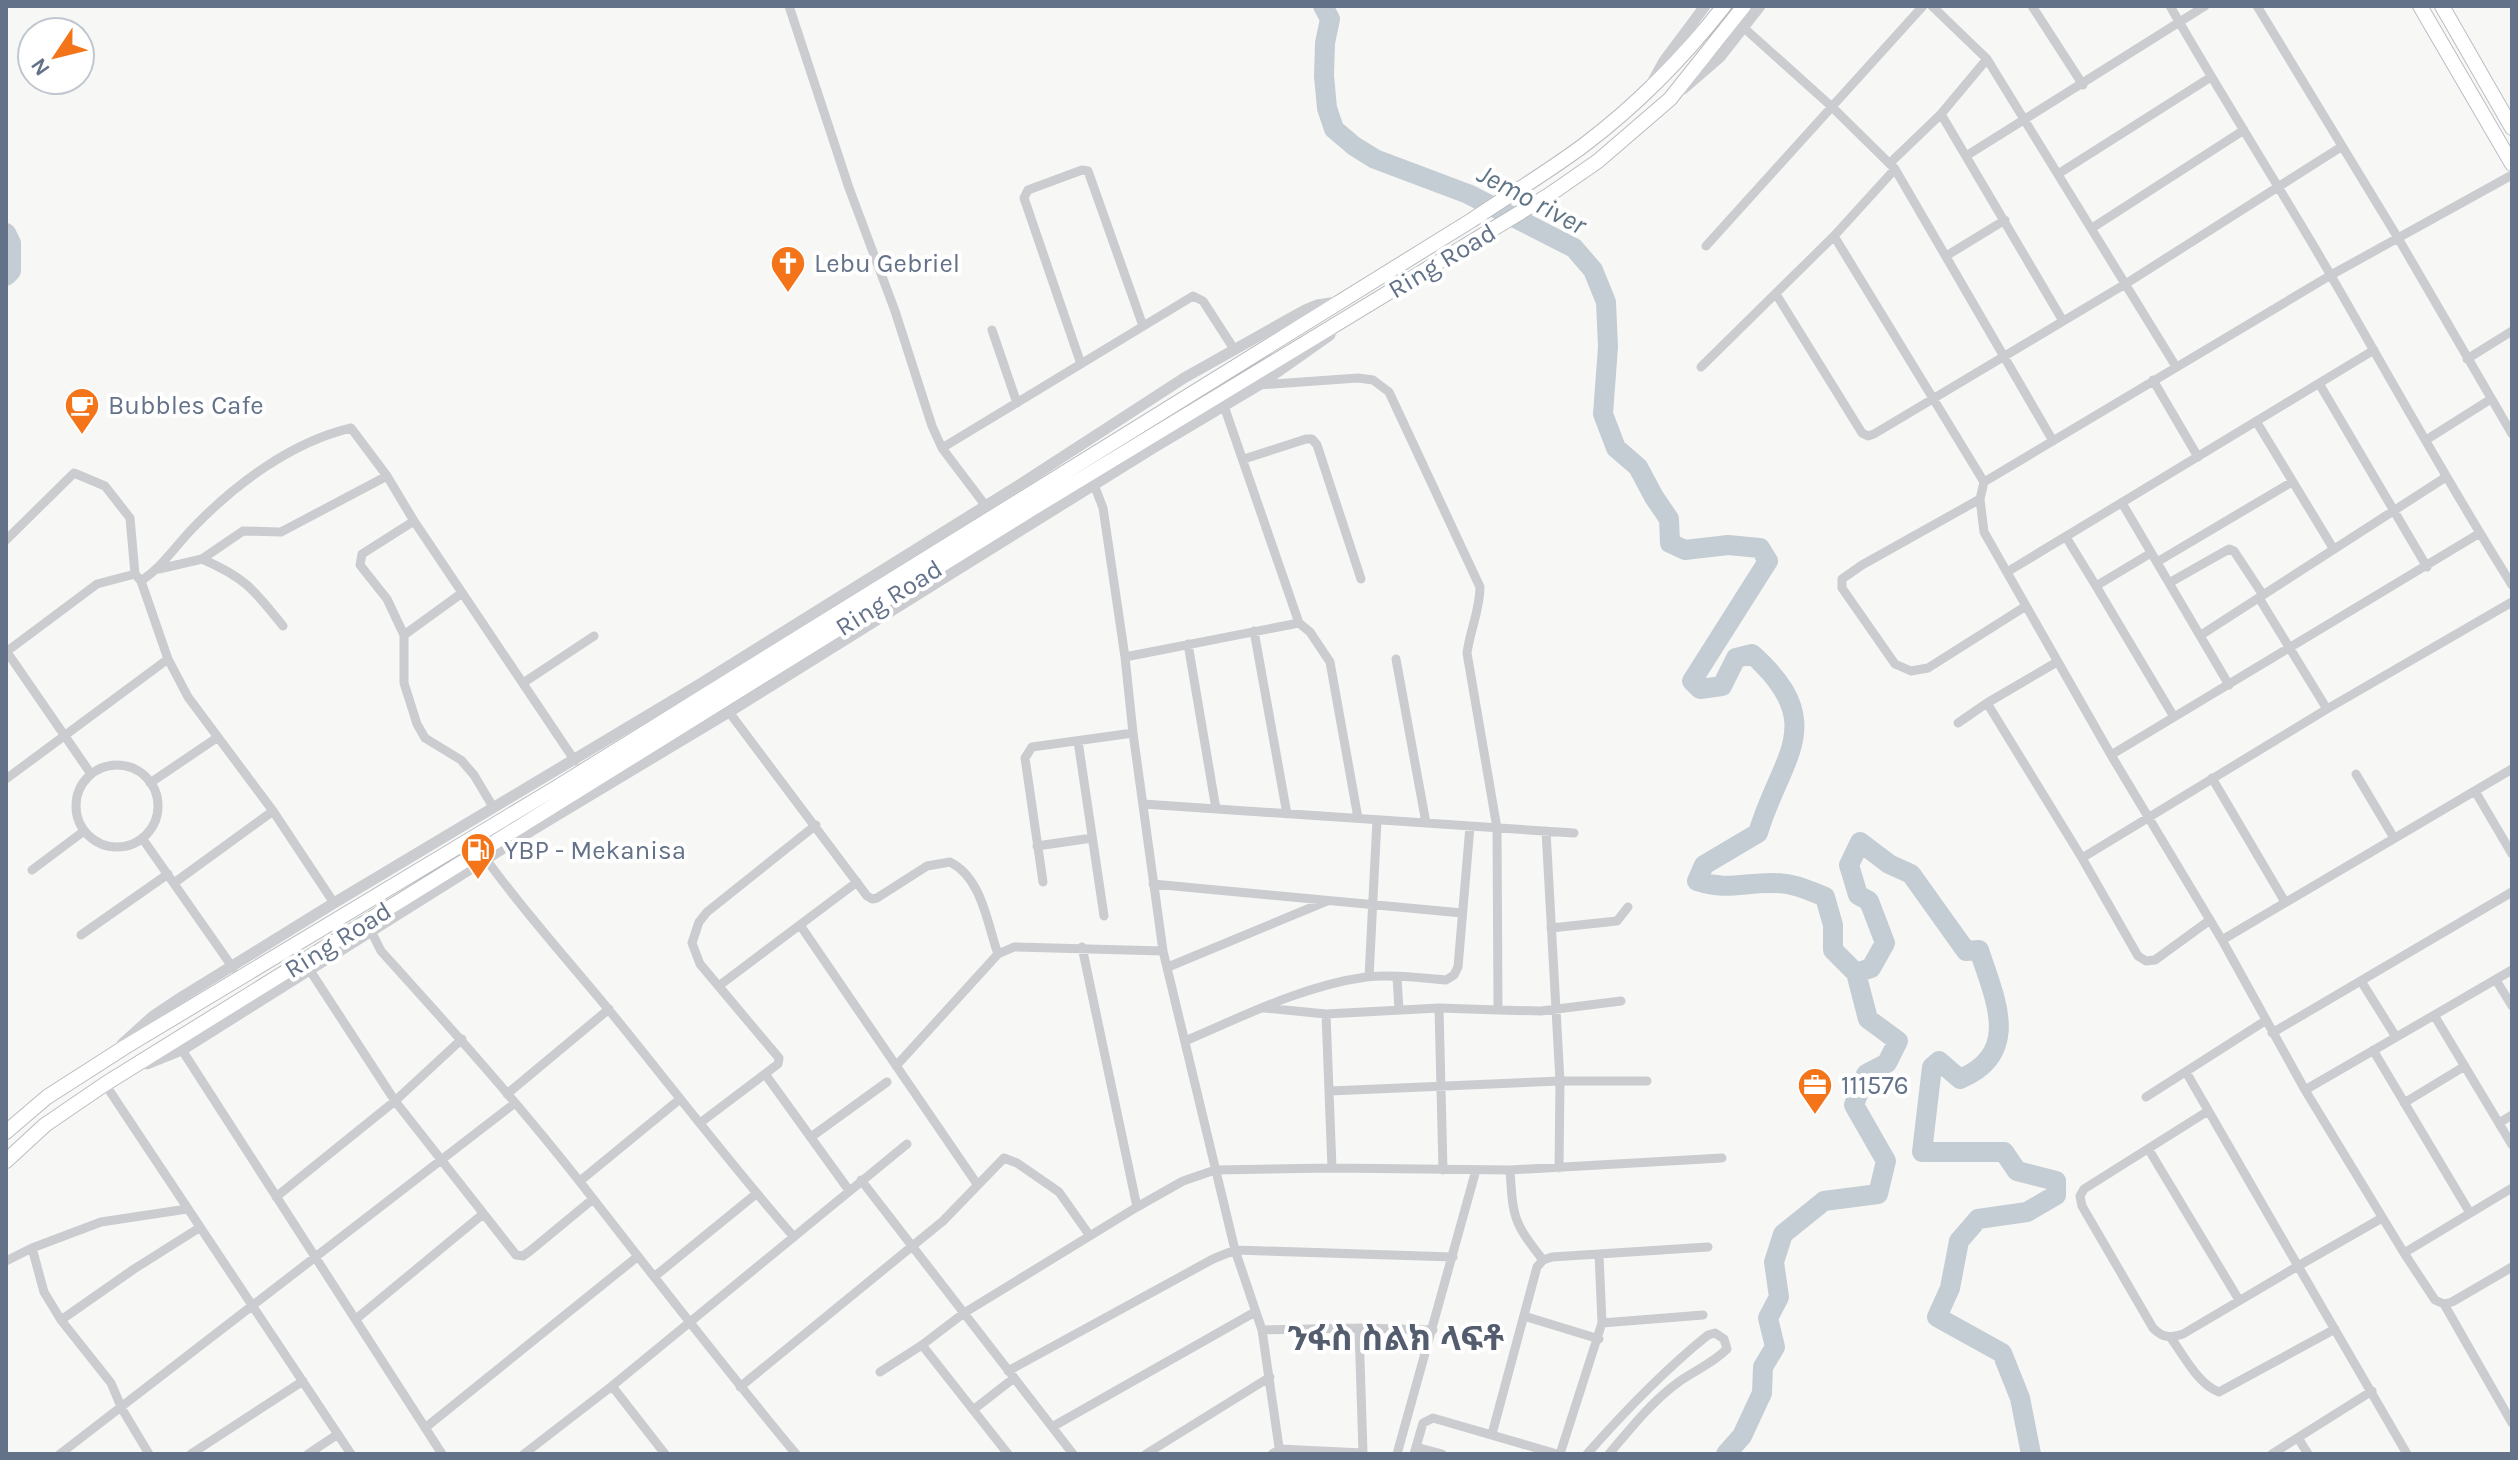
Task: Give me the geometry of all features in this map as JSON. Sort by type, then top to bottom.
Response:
[{"type":"main road","name":"Ring Road","points":[[6,1161],[45,1125],[123,1072],[1084,468],[1472,220],[1585,144],[1650,88],[1703,33],[1724,6]]},
{"type":"main road","name":"Ring Road","points":[[6,1132],[47,1097],[106,1060],[1084,468],[1347,318],[1549,195],[1598,161],[1670,99],[1744,6]]},
{"type":"main road","points":[[2420,6],[2512,164]]},
{"type":"main road","points":[[2442,6],[2512,128]]},
{"type":"street","points":[[789,6],[849,188],[942,448],[985,505]]},
{"type":"street","points":[[1650,88],[1664,61],[1705,6]]},
{"type":"street","points":[[1670,99],[1720,57],[1760,6]]},
{"type":"street","points":[[1706,246],[1923,6]]},
{"type":"street","points":[[1932,6],[1987,59],[2175,365]]},
{"type":"street","points":[[2032,6],[2083,85]]},
{"type":"street","points":[[2170,6],[2512,585]]},
{"type":"street","points":[[1966,156],[2205,6]]},
{"type":"street","points":[[2257,6],[2512,434]]},
{"type":"street","points":[[1743,27],[1893,166],[2053,441]]},
{"type":"street","points":[[1701,367],[1834,236],[1987,59]]},
{"type":"street","points":[[2058,174],[2211,77]]},
{"type":"street","points":[[1941,114],[2063,321]]},
{"type":"street","points":[[2092,228],[2244,130]]},
{"type":"street","points":[[1776,294],[1862,433],[1868,436],[1934,400],[2127,283],[2341,147]]},
{"type":"street","points":[[1081,364],[1024,198],[1028,190],[1082,170],[1088,171],[1143,326]]},
{"type":"street","points":[[1984,482],[2175,365],[2512,175]]},
{"type":"street","points":[[1946,256],[2005,220]]},
{"type":"street","points":[[1834,236],[1984,482],[1980,499],[1984,532],[2057,662],[2222,940],[2305,1090],[2404,1253],[2435,1300],[2444,1304],[2512,1423]]},
{"type":"street","points":[[942,448],[1193,296],[1198,297],[1234,349]]},
{"type":"street","points":[[123,1072],[182,1050],[486,859],[729,712],[1084,468],[1156,395],[1317,305],[1342,301]]},
{"type":"street","points":[[106,1060],[153,1016],[334,903],[575,761],[985,505],[1084,468],[1224,406],[1259,385],[1330,334],[1347,318]]},
{"type":"street","points":[[992,330],[1017,403]]},
{"type":"street","points":[[2467,359],[2512,331]]},
{"type":"street","points":[[2007,572],[2374,350]]},
{"type":"street","points":[[1259,385],[1358,378],[1373,380],[1389,392],[1480,587],[1479,608],[1470,630],[1467,653],[1497,828],[1498,1010]]},
{"type":"street","points":[[2153,380],[2198,457]]},
{"type":"street","points":[[2320,385],[2427,567]]},
{"type":"street","points":[[2426,440],[2491,399]]},
{"type":"street","points":[[1224,406],[1299,623],[1310,632],[1330,662],[1358,818]]},
{"type":"street","points":[[2256,421],[2333,548]]},
{"type":"street","points":[[159,569],[190,531],[230,495],[274,462],[325,435],[351,428],[387,476],[575,761]]},
{"type":"street","points":[[1244,459],[1312,439],[1317,445],[1361,579]]},
{"type":"street","points":[[1084,468],[1103,508],[1163,951],[1235,1250],[1262,1330],[1277,1452],[1363,1454],[1359,1328]]},
{"type":"street","points":[[6,540],[74,473],[105,486],[130,518],[138,578],[168,659],[188,697],[273,811],[334,903]]},
{"type":"street","points":[[91,774],[6,652],[97,584],[138,578],[159,569],[202,559],[243,531],[281,532],[387,476]]},
{"type":"street","points":[[2201,635],[2446,477]]},
{"type":"street","points":[[2096,586],[2292,482]]},
{"type":"street","points":[[1980,499],[1862,565],[1842,579],[1842,588],[1895,664],[1911,671],[1928,668],[2026,606]]},
{"type":"street","points":[[2122,503],[2229,685]]},
{"type":"street","points":[[414,521],[362,554],[360,565],[387,599],[404,635],[404,683],[417,724],[425,738],[461,760],[493,807]]},
{"type":"street","points":[[2111,755],[2480,533]]},
{"type":"street","points":[[2066,537],[2174,717]]},
{"type":"street","points":[[2169,583],[2229,549],[2234,551],[2327,709]]},
{"type":"street","points":[[202,559],[237,575],[254,590],[283,626]]},
{"type":"street","points":[[404,635],[462,593]]},
{"type":"street","points":[[2082,858],[2327,709],[2512,602]]},
{"type":"street","points":[[1125,657],[1299,623]]},
{"type":"street","points":[[1254,631],[1287,814]]},
{"type":"street","points":[[523,683],[594,636]]},
{"type":"street","points":[[1188,644],[1216,809]]},
{"type":"street","points":[[6,779],[168,659]]},
{"type":"street","points":[[1396,659],[1426,823]]},
{"type":"street","points":[[1958,723],[2057,662]]},
{"type":"street","points":[[1987,703],[2082,858],[2131,946],[2146,961],[2155,960],[2210,920]]},
{"type":"street","points":[[729,712],[872,899],[927,866],[942,862],[958,866],[974,884],[998,954]]},
{"type":"street","points":[[1043,882],[1026,753],[1032,747],[1133,733]]},
{"type":"street","points":[[150,783],[218,737]]},
{"type":"street","points":[[1078,741],[1104,916]]},
{"type":"street","points":[[116,765],[141,773],[150,783],[156,794],[157,807],[155,819],[142,838],[129,845],[116,846],[104,844],[84,831],[76,807],[77,794],[91,774],[103,767],[116,765]]},
{"type":"street","points":[[2222,940],[2512,769]]},
{"type":"street","points":[[2356,774],[2394,838]]},
{"type":"street","points":[[2212,778],[2285,902]]},
{"type":"street","points":[[2475,791],[2512,854]]},
{"type":"street","points":[[1143,804],[1574,833]]},
{"type":"street","points":[[81,935],[273,811]]},
{"type":"street","points":[[1369,977],[1377,820]]},
{"type":"street","points":[[700,1123],[778,1064],[776,1052],[694,955],[692,943],[699,922],[707,912],[816,825]]},
{"type":"street","points":[[1185,1041],[1299,993],[1369,977],[1446,980],[1454,975],[1458,967],[1470,826]]},
{"type":"street","points":[[32,870],[84,831]]},
{"type":"street","points":[[1546,831],[1560,1081],[1559,1168]]},
{"type":"street","points":[[142,838],[233,968]]},
{"type":"street","points":[[1037,846],[1092,838]]},
{"type":"street","points":[[486,859],[794,1237]]},
{"type":"street","points":[[720,985],[857,882]]},
{"type":"street","points":[[1153,884],[1462,913]]},
{"type":"street","points":[[2272,1033],[2444,929],[2512,892]]},
{"type":"street","points":[[1168,967],[1328,900]]},
{"type":"street","points":[[1551,928],[1617,921],[1628,907]]},
{"type":"street","points":[[800,925],[977,1184]]},
{"type":"street","points":[[371,931],[381,951],[462,1039],[580,1181],[688,1322],[796,1454]]},
{"type":"street","points":[[896,1066],[998,954],[1014,947],[1163,951]]},
{"type":"street","points":[[1082,947],[1137,1207]]},
{"type":"street","points":[[309,969],[395,1101],[516,1255],[523,1256],[593,1199]]},
{"type":"street","points":[[2305,1090],[2512,970]]},
{"type":"street","points":[[1397,977],[1399,1010]]},
{"type":"street","points":[[2496,980],[2512,1006]]},
{"type":"street","points":[[2361,981],[2396,1037]]},
{"type":"street","points":[[1264,1008],[1326,1014],[1439,1008],[1526,1012],[1621,1001]]},
{"type":"street","points":[[1439,1008],[1443,1170]]},
{"type":"street","points":[[507,1094],[609,1009]]},
{"type":"street","points":[[1326,1014],[1332,1168]]},
{"type":"street","points":[[2434,1015],[2512,1145]]},
{"type":"street","points":[[2146,1097],[2265,1021]]},
{"type":"street","points":[[276,1197],[395,1101],[462,1039]]},
{"type":"street","points":[[182,1050],[442,1454]]},
{"type":"street","points":[[2373,1050],[2470,1213]]},
{"type":"street","points":[[2404,1103],[2465,1066]]},
{"type":"street","points":[[2186,1072],[2407,1454]]},
{"type":"street","points":[[765,1074],[848,1189]]},
{"type":"street","points":[[1330,1091],[1560,1081],[1647,1081]]},
{"type":"street","points":[[811,1137],[887,1082]]},
{"type":"street","points":[[105,1084],[351,1454]]},
{"type":"street","points":[[580,1181],[680,1099]]},
{"type":"street","points":[[60,1454],[515,1103]]},
{"type":"street","points":[[2208,1111],[2084,1189],[2080,1196],[2082,1206],[2161,1337],[2183,1334],[2382,1218]]},
{"type":"street","points":[[2499,1123],[2512,1115]]},
{"type":"street","points":[[524,1454],[612,1386],[848,1189],[907,1144]]},
{"type":"street","points":[[2149,1150],[2239,1300]]},
{"type":"street","points":[[740,1387],[943,1221],[999,1162],[1008,1158],[1059,1192],[1090,1236]]},
{"type":"street","points":[[880,1372],[964,1313],[1137,1207],[1183,1181],[1215,1170],[1510,1170],[1722,1158]]},
{"type":"street","points":[[1397,1454],[1476,1170]]},
{"type":"street","points":[[1510,1170],[1515,1219],[1520,1232],[1543,1260]]},
{"type":"street","points":[[861,1180],[1073,1454]]},
{"type":"street","points":[[2404,1253],[2512,1188]]},
{"type":"street","points":[[654,1277],[756,1194]]},
{"type":"street","points":[[6,1261],[101,1222],[187,1209]]},
{"type":"street","points":[[356,1319],[483,1214]]},
{"type":"street","points":[[61,1320],[199,1228]]},
{"type":"street","points":[[1492,1434],[1537,1267],[1543,1260],[1708,1247]]},
{"type":"street","points":[[32,1248],[44,1292],[61,1320],[111,1383],[122,1409],[149,1454]]},
{"type":"street","points":[[973,1410],[1011,1374],[1213,1259],[1235,1250],[1453,1257]]},
{"type":"street","points":[[1442,1454],[1415,1450],[1423,1423],[1433,1418],[1559,1454],[1599,1339],[1602,1323],[1599,1254]]},
{"type":"street","points":[[425,1428],[637,1257]]},
{"type":"street","points":[[2444,1304],[2511,1270]]},
{"type":"street","points":[[1052,1427],[1255,1312]]},
{"type":"street","points":[[1602,1323],[1703,1315]]},
{"type":"street","points":[[1524,1316],[1599,1339]]},
{"type":"street","points":[[2171,1338],[2203,1381],[2219,1392],[2335,1329]]},
{"type":"street","points":[[1262,1330],[1433,1330]]},
{"type":"street","points":[[1587,1454],[1670,1366],[1708,1335],[1715,1333],[1724,1339],[1727,1349],[1716,1360],[1679,1382],[1648,1407],[1609,1454]]},
{"type":"street","points":[[922,1345],[1008,1454]]},
{"type":"street","points":[[1146,1454],[1270,1377]]},
{"type":"street","points":[[191,1454],[303,1381]]},
{"type":"street","points":[[612,1386],[665,1454]]},
{"type":"street","points":[[2272,1454],[2372,1391]]},
{"type":"street","points":[[308,1454],[338,1434]]},
{"type":"street","points":[[2298,1438],[2308,1454]]},
{"type":"waterway","name":"Jemo river","points":[[1323,6],[1330,19],[1325,43],[1324,76],[1327,108],[1334,129],[1375,159],[1468,194],[1574,248],[1593,270],[1606,302],[1608,347],[1603,414],[1616,448],[1638,467],[1669,519],[1670,543],[1685,550],[1728,545],[1760,548],[1768,561],[1692,681],[1700,689],[1722,686],[1736,658],[1752,654],[1776,679],[1789,701],[1794,721],[1793,741],[1758,833],[1704,865],[1697,881],[1727,886],[1782,883],[1825,897],[1833,925],[1833,950],[1856,973],[1868,1019],[1898,1041],[1887,1063],[1866,1074],[1854,1105],[1886,1161],[1878,1194],[1824,1201],[1783,1234],[1774,1262],[1779,1297],[1768,1318],[1775,1347],[1763,1367],[1762,1393],[1742,1436],[1726,1454]]},
{"type":"waterway","points":[[6,233],[11,243],[11,271],[6,276]]},
{"type":"waterway","points":[[1856,973],[1871,968],[1885,943],[1869,901],[1858,895],[1849,865],[1860,842],[1889,864],[1911,874],[1966,951],[1979,950],[1996,1005],[1999,1023],[1997,1040],[1991,1055],[1979,1068],[1960,1079],[1939,1061],[1932,1067],[1922,1152],[2004,1152],[2017,1171],[2056,1181],[2056,1195],[2027,1212],[1978,1219],[1959,1241],[1950,1288],[1937,1317],[2002,1353],[2020,1398],[2031,1454]]},
{"type":"place","name":"Lebu Gebriel","points":[[788,294]]},
{"type":"place","name":"Bubbles Cafe","points":[[82,436]]},
{"type":"place","name":"YBP - Mekanisa","points":[[478,881]]},
{"type":"place","name":"111576","points":[[1815,1116]]},
{"type":"district","name":"ንፋስ ስልክ ላፍቶ","points":[[1396,1339]]}]
